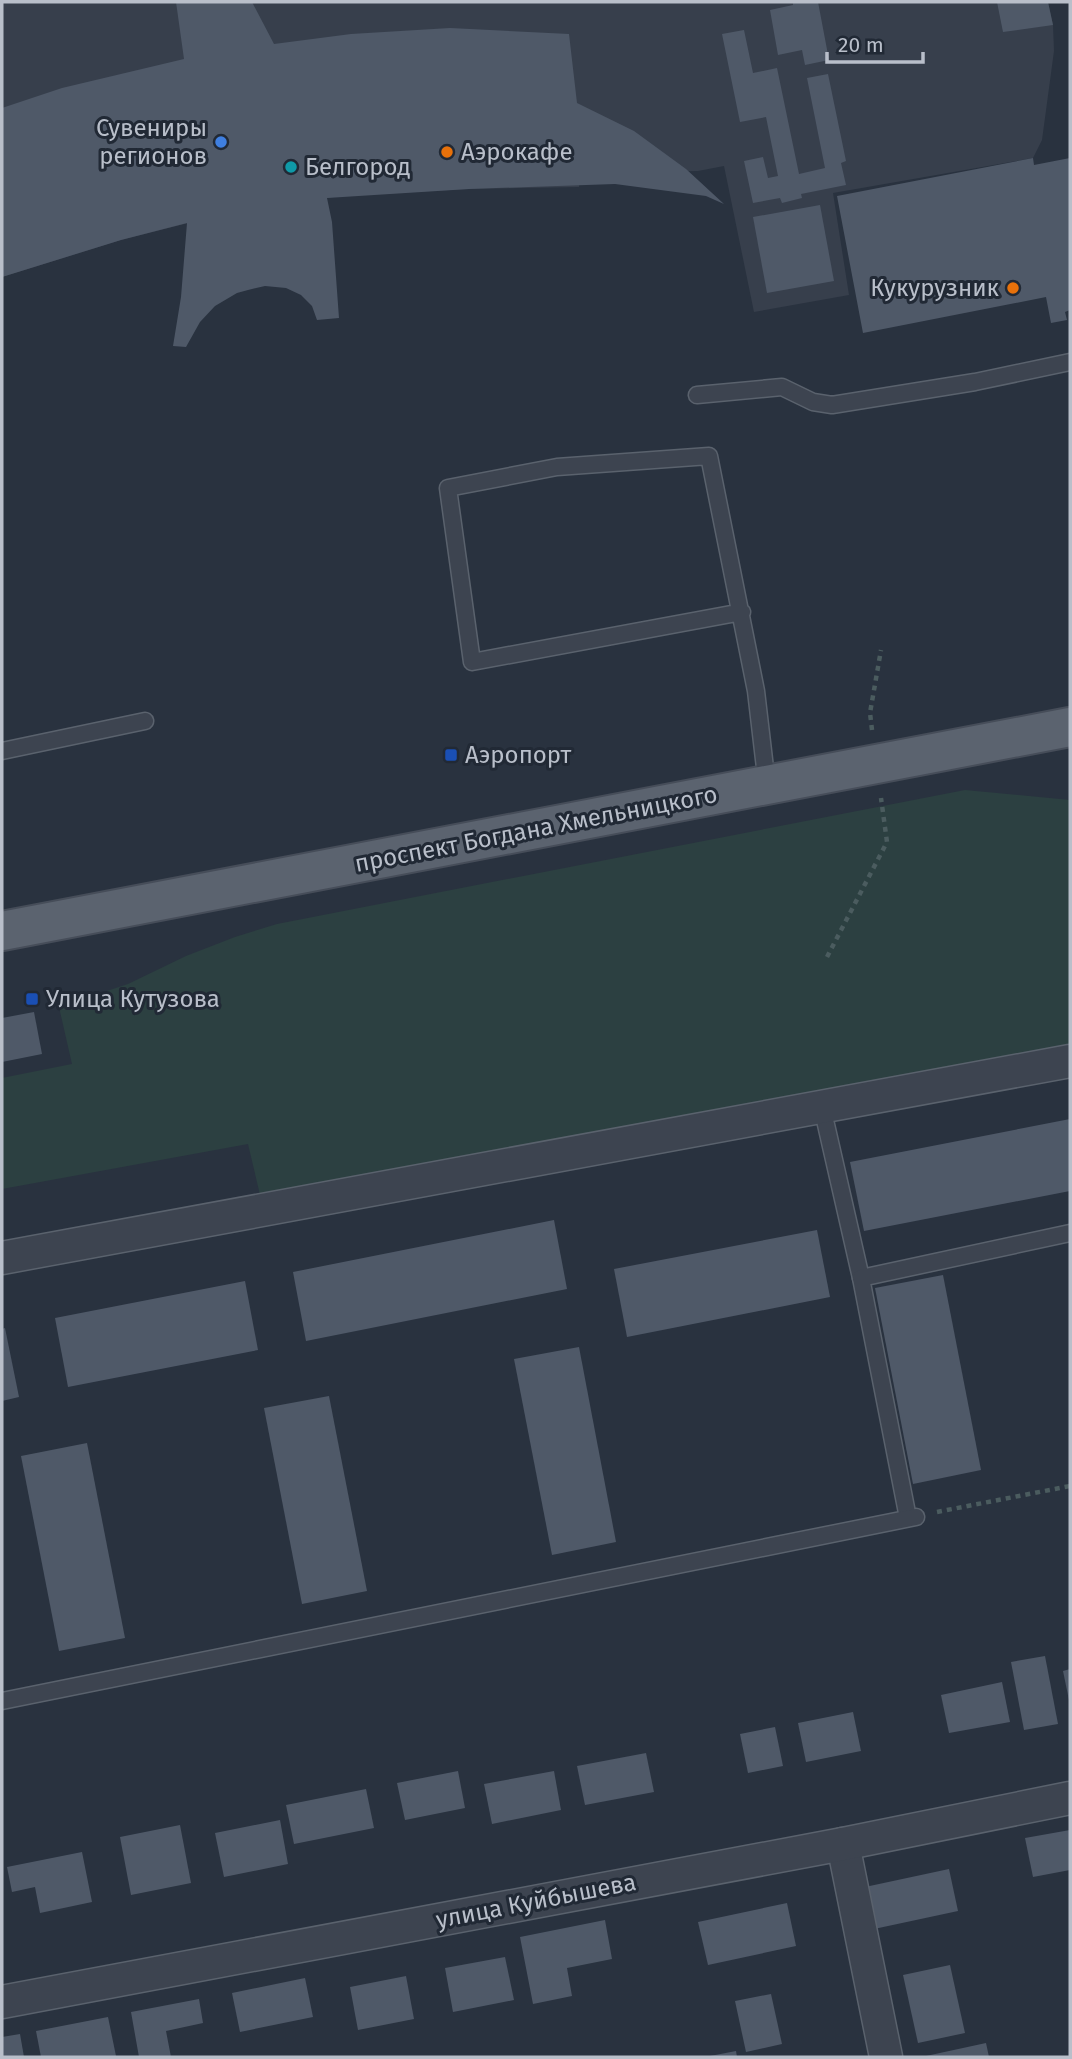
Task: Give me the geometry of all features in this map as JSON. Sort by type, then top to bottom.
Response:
[{"type":"main road","name":"проспект Богдана Хмельницкого","points":[[2,932],[1070,727]]},
{"type":"street","points":[[2,1258],[1070,1061]]},
{"type":"street","name":"улица Куйбышева","points":[[2,2002],[843,1844],[1070,1798]]},
{"type":"street","points":[[843,1844],[886,2057]]},
{"type":"lane","points":[[697,395],[782,387],[813,402],[832,405],[975,382],[1070,362]]},
{"type":"lane","points":[[741,612],[472,662],[447,488],[557,467],[709,456],[741,612],[755,691],[767,785]]},
{"type":"lane","points":[[2,751],[145,721]]},
{"type":"lane","points":[[2,1701],[912,1517],[822,1107]]},
{"type":"lane","points":[[861,1278],[1070,1233]]},
{"type":"path","points":[[827,957],[887,842],[870,713],[881,650]]},
{"type":"path","points":[[912,1517],[1070,1486]]},
{"type":"shaded area","name":"Белгород","points":[[2,2],[1048,2],[1053,25],[1054,51],[1042,140],[1033,158],[833,193],[849,295],[754,312],[724,166],[698,171],[651,172],[582,147],[579,187],[469,189],[340,196],[220,215],[121,240],[2,277]]},
{"type":"green space","points":[[965,790],[1070,800],[1070,1044],[261,1199],[248,1144],[2,1189],[2,1078],[72,1064],[59,1007],[128,984],[186,956],[277,924]]},
{"type":"building","name":"Белгород","points":[[176,2],[252,2],[274,44],[351,34],[450,28],[569,34],[577,103],[634,131],[686,169],[724,204],[706,196],[615,184],[327,198],[332,222],[339,318],[317,320],[312,306],[301,295],[286,288],[265,286],[237,293],[215,306],[200,322],[186,347],[173,346],[181,297],[187,223],[121,240],[2,277],[2,108],[62,88],[184,59]]},
{"type":"building","points":[[793,2],[818,2],[829,60],[805,65],[802,50],[778,55],[770,10],[793,5]]},
{"type":"building","points":[[997,2],[1048,2],[1053,25],[1003,32]]},
{"type":"building","points":[[744,30],[753,73],[777,68],[799,174],[825,168],[807,78],[828,74],[846,161],[841,163],[846,185],[801,194],[802,198],[782,203],[780,198],[753,203],[744,161],[763,157],[768,178],[778,176],[766,117],[740,122],[722,34]]},
{"type":"building","points":[[1033,158],[1034,165],[1070,158],[1070,310],[1065,312],[1067,320],[1051,323],[1046,297],[863,333],[837,196]]},
{"type":"building","points":[[820,205],[834,281],[767,293],[753,217]]},
{"type":"building","points":[[34,1012],[42,1054],[2,1062],[2,1018]]},
{"type":"building","points":[[1070,1119],[1070,1191],[864,1231],[850,1162]]},
{"type":"building","points":[[554,1220],[567,1289],[306,1341],[293,1272]]},
{"type":"building","points":[[817,1230],[830,1297],[627,1337],[614,1269]]},
{"type":"building","points":[[943,1275],[981,1470],[913,1484],[875,1288]]},
{"type":"building","points":[[245,1281],[258,1350],[68,1387],[55,1318]]},
{"type":"building","points":[[5,1328],[19,1397],[2,1401],[2,1329]]},
{"type":"building","points":[[579,1347],[616,1542],[552,1555],[514,1359]]},
{"type":"building","points":[[329,1396],[367,1591],[302,1604],[264,1408]]},
{"type":"building","points":[[87,1443],[125,1638],[59,1651],[21,1456]]},
{"type":"building","points":[[1045,1656],[1058,1724],[1024,1730],[1011,1662]]},
{"type":"building","points":[[1070,1669],[1070,1700],[1069,1700],[1063,1671]]},
{"type":"building","points":[[1002,1682],[1010,1722],[949,1733],[941,1695]]},
{"type":"building","points":[[853,1712],[861,1751],[806,1762],[798,1723]]},
{"type":"building","points":[[775,1727],[783,1766],[748,1773],[740,1734]]},
{"type":"building","points":[[646,1753],[654,1792],[585,1805],[577,1766]]},
{"type":"building","points":[[458,1771],[465,1808],[405,1820],[397,1783]]},
{"type":"building","points":[[554,1771],[561,1810],[492,1824],[484,1784]]},
{"type":"building","points":[[366,1789],[374,1828],[294,1844],[286,1805]]},
{"type":"building","points":[[280,1820],[288,1864],[224,1877],[215,1833]]},
{"type":"building","points":[[180,1825],[191,1883],[131,1895],[120,1837]]},
{"type":"building","points":[[1070,1830],[1070,1870],[1033,1877],[1025,1838]]},
{"type":"building","points":[[82,1852],[92,1902],[40,1913],[35,1887],[12,1892],[7,1867]]},
{"type":"building","points":[[949,1869],[958,1911],[874,1929],[865,1887]]},
{"type":"building","points":[[787,1903],[796,1946],[708,1965],[698,1922]]},
{"type":"building","points":[[605,1920],[612,1959],[567,1968],[572,1996],[533,2004],[520,1937]]},
{"type":"building","points":[[505,1957],[514,2000],[453,2012],[445,1968]]},
{"type":"building","points":[[950,1965],[965,2033],[918,2043],[903,1975]]},
{"type":"building","points":[[406,1976],[414,2019],[358,2030],[350,1987]]},
{"type":"building","points":[[305,1978],[313,2017],[240,2032],[232,1993]]},
{"type":"building","points":[[771,1994],[782,2044],[746,2052],[735,2001]]},
{"type":"building","points":[[199,1999],[203,2023],[166,2031],[171,2057],[139,2057],[131,2012]]},
{"type":"building","points":[[108,2017],[116,2056],[41,2057],[36,2031]]},
{"type":"building","points":[[20,2034],[24,2057],[2,2057],[2,2037]]},
{"type":"building","points":[[986,2043],[989,2057],[926,2057],[926,2056]]},
{"type":"building","points":[[736,2051],[737,2057],[710,2057],[710,2056]]},
{"type":"place","name":"Сувениры регионов","points":[[221,142]]},
{"type":"place","name":"Аэрокафе","points":[[447,152]]},
{"type":"place","name":"Белгород","points":[[291,167]]},
{"type":"place","name":"Кукурузник","points":[[1013,288]]},
{"type":"place","name":"Аэропорт","points":[[451,755]]},
{"type":"place","name":"Улица Кутузова","points":[[32,999]]}]
